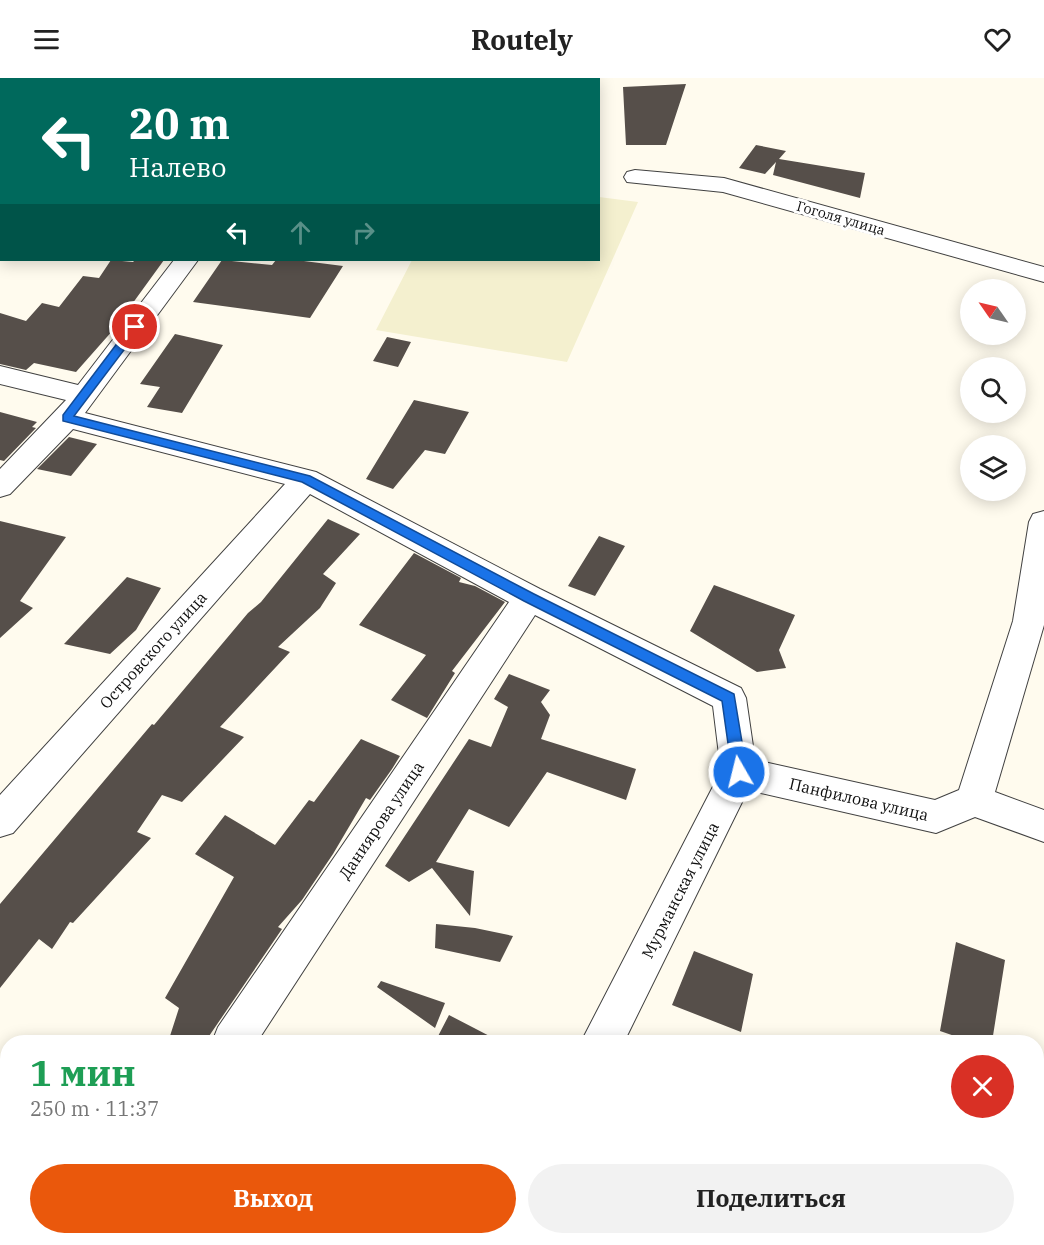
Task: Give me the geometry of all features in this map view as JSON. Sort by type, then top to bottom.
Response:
[{"type":"street","name":"Гоголя улица","points":[[635,177],[724,185],[1044,276]]},
{"type":"street","points":[[0,487],[75,407],[185,261]]},
{"type":"street","points":[[0,375],[75,407],[306,479],[529,598],[729,698],[739,772]]},
{"type":"street","name":"Островского улица","points":[[0,821],[306,479]]},
{"type":"street","points":[[1044,522],[1029,621],[974,800],[1044,826]]},
{"type":"street","name":"Даниярова улица","points":[[238,1035],[529,598]]},
{"type":"street","name":"Панфилова улица","points":[[739,772],[936,817],[974,800]]},
{"type":"street","name":"Мурманская улица","points":[[606,1035],[739,772]]},
{"type":"shaded area","points":[[600,197],[638,202],[567,362],[376,330],[411,261],[600,261]]},
{"type":"building","points":[[686,84],[666,145],[626,145],[623,87]]},
{"type":"building","points":[[756,145],[786,151],[779,159],[865,173],[860,198],[773,175],[776,162],[765,174],[739,168]]},
{"type":"building","points":[[110,261],[163,261],[114,329],[76,372],[34,363],[26,370],[0,364],[0,313],[26,321],[42,303],[59,307],[83,276],[99,278]]},
{"type":"building","points":[[221,261],[272,265],[275,261],[304,261],[343,266],[310,318],[193,302]]},
{"type":"building","points":[[175,334],[223,345],[182,413],[147,407],[160,387],[140,384]]},
{"type":"building","points":[[387,337],[411,342],[398,367],[373,361]]},
{"type":"building","points":[[414,400],[469,412],[445,454],[425,450],[393,489],[366,479]]},
{"type":"building","points":[[0,412],[37,422],[32,427],[36,428],[4,461],[0,460]]},
{"type":"building","points":[[69,437],[97,444],[71,476],[37,469]]},
{"type":"building","points":[[328,519],[360,534],[323,574],[336,583],[320,608],[278,647],[290,652],[220,727],[244,737],[182,802],[162,795],[137,832],[151,838],[73,923],[70,922],[52,949],[39,939],[0,988],[0,904],[152,724],[154,725],[248,613],[261,602]]},
{"type":"building","points":[[0,521],[66,537],[20,601],[33,608],[0,638]]},
{"type":"building","points":[[599,536],[625,546],[595,596],[568,586]]},
{"type":"building","points":[[414,553],[461,578],[459,582],[475,586],[505,602],[452,671],[455,673],[427,718],[391,700],[426,655],[359,625]]},
{"type":"building","points":[[127,577],[161,588],[136,630],[110,654],[64,644]]},
{"type":"building","points":[[714,585],[795,615],[779,650],[786,668],[757,672],[690,631]]},
{"type":"building","points":[[509,674],[550,690],[541,702],[550,715],[541,739],[636,769],[626,800],[547,772],[509,827],[469,809],[436,862],[474,871],[470,916],[432,868],[409,882],[385,866],[469,739],[491,747],[508,707],[494,699]]},
{"type":"building","points":[[361,739],[400,756],[370,800],[366,798],[333,854],[302,900],[278,927],[282,929],[210,1035],[170,1035],[179,1008],[165,998],[234,877],[195,854],[225,815],[275,845],[309,800],[314,802]]},
{"type":"building","points":[[436,924],[475,928],[513,936],[500,962],[435,948]]},
{"type":"building","points":[[956,942],[1005,960],[993,1035],[952,1035],[940,1031]]},
{"type":"building","points":[[694,951],[753,974],[741,1032],[672,1005]]},
{"type":"building","points":[[381,981],[445,1003],[435,1028],[377,987]]},
{"type":"building","points":[[449,1015],[488,1035],[439,1035]]},
{"type":"route","points":[[135,327],[67,418],[306,479],[529,598],[729,698],[739,772]]}]
